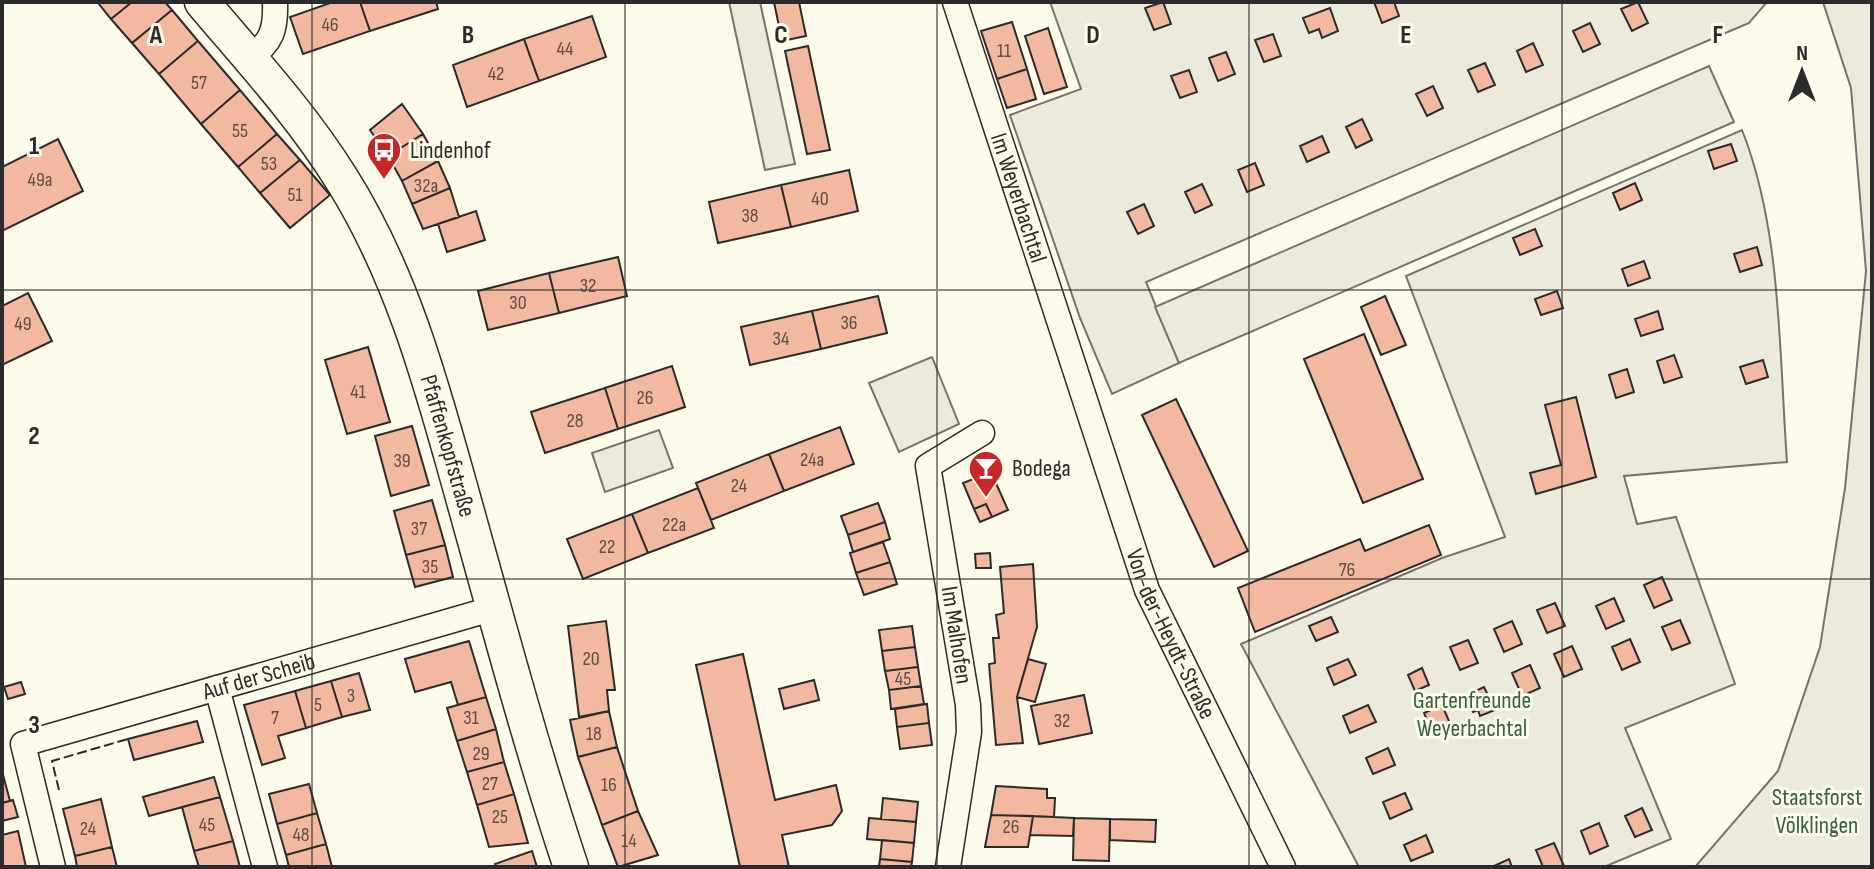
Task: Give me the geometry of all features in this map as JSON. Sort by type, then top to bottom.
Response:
[{"type":"street","name":"Pfaffenkopfstraße","points":[[202,2],[273,84],[342,179],[401,300],[431,381],[547,795],[571,867]]},
{"type":"street","points":[[249,58],[267,46],[276,24],[275,2]]},
{"type":"street","name":"Im Weyerbachtal","points":[[955,2],[1085,391]]},
{"type":"street","name":"Von-der-Heydt-Straße","points":[[1085,391],[1147,590],[1283,867]]},
{"type":"street","name":"Im Malhofen","points":[[948,867],[967,745],[968,705],[928,466],[982,433]]},
{"type":"street","name":"Auf der Scheib","points":[[53,867],[23,744],[495,608]]},
{"type":"street","points":[[217,688],[265,867]]},
{"type":"green space","points":[[1050,2],[1767,2],[1749,23],[1146,282],[1179,363],[1112,394],[1080,318],[1010,115],[1081,89]]},
{"type":"green space","name":"Staatsforst Völklingen","points":[[1823,2],[1872,2],[1872,867],[1695,867],[1778,771],[1820,647],[1845,488],[1866,271],[1851,88]]},
{"type":"green space","name":"Gartenfreunde Weyerbachtal","points":[[1742,130],[1765,209],[1772,251],[1787,462],[1624,476],[1637,524],[1676,517],[1735,684],[1625,728],[1671,839],[1604,867],[1359,867],[1241,644],[1442,558],[1505,537],[1406,276]]},
{"type":"green space","points":[[659,430],[673,468],[605,492],[592,453]]},
{"type":"shaded area","points":[[729,2],[760,2],[795,164],[765,170]]},
{"type":"shaded area","points":[[1709,66],[1734,122],[1179,363],[1155,307]]},
{"type":"shaded area","points":[[932,357],[959,424],[899,452],[869,383]]},
{"type":"building","points":[[132,2],[111,19],[99,4]]},
{"type":"building","points":[[132,2],[165,2],[172,10],[132,43],[111,19]]},
{"type":"building","points":[[333,2],[360,2],[370,31],[303,54],[290,17]]},
{"type":"building","points":[[360,2],[436,2],[438,9],[370,31]]},
{"type":"building","points":[[774,2],[799,2],[806,36],[782,41]]},
{"type":"building","points":[[1163,2],[1171,24],[1154,30],[1145,8]]},
{"type":"building","points":[[1374,2],[1394,2],[1399,16],[1382,23]]},
{"type":"building","points":[[1638,2],[1648,23],[1632,31],[1621,9]]},
{"type":"building","points":[[1330,8],[1338,31],[1322,38],[1319,29],[1309,33],[1303,18]]},
{"type":"building","points":[[172,10],[198,41],[159,74],[132,43]]},
{"type":"building","points":[[592,16],[606,57],[539,81],[524,39]]},
{"type":"building","points":[[1012,22],[1027,69],[997,79],[981,31]]},
{"type":"building","points":[[1590,23],[1600,44],[1583,52],[1573,31]]},
{"type":"building","points":[[1048,28],[1067,87],[1044,94],[1025,36]]},
{"type":"building","points":[[1273,34],[1281,56],[1264,62],[1255,40]]},
{"type":"building","points":[[524,39],[539,81],[467,107],[453,65]]},
{"type":"building","points":[[198,41],[240,90],[201,124],[159,74]]},
{"type":"building","points":[[1533,43],[1543,65],[1526,72],[1517,51]]},
{"type":"building","points":[[808,46],[830,150],[807,154],[785,51]]},
{"type":"building","points":[[1226,52],[1235,74],[1218,81],[1209,58]]},
{"type":"building","points":[[1485,63],[1495,85],[1478,92],[1468,70]]},
{"type":"building","points":[[1027,69],[1036,99],[1007,108],[997,79]]},
{"type":"building","points":[[1189,70],[1197,92],[1180,98],[1171,76]]},
{"type":"building","points":[[1433,86],[1443,108],[1427,116],[1416,94]]},
{"type":"building","points":[[240,90],[277,134],[238,167],[201,124]]},
{"type":"building","points":[[402,104],[423,134],[388,156],[370,130]]},
{"type":"building","points":[[1362,119],[1372,140],[1356,148],[1346,127]]},
{"type":"building","points":[[277,134],[300,160],[260,193],[238,167]]},
{"type":"building","points":[[423,134],[438,161],[402,181],[388,156]]},
{"type":"building","points":[[1322,136],[1329,152],[1307,162],[1300,146]]},
{"type":"building","points":[[58,139],[83,191],[2,231],[2,167]]},
{"type":"building","points":[[1731,144],[1737,161],[1714,169],[1708,151]]},
{"type":"building","points":[[300,160],[330,195],[290,228],[260,193]]},
{"type":"building","points":[[438,161],[450,188],[412,204],[402,181]]},
{"type":"building","points":[[1255,163],[1264,185],[1247,192],[1238,170]]},
{"type":"building","points":[[849,170],[858,211],[791,227],[781,185]]},
{"type":"building","points":[[1635,183],[1642,200],[1620,210],[1613,193]]},
{"type":"building","points":[[1202,184],[1212,205],[1195,213],[1185,192]]},
{"type":"building","points":[[781,185],[791,227],[718,243],[709,202]]},
{"type":"building","points":[[450,188],[459,217],[423,229],[412,204]]},
{"type":"building","points":[[1144,204],[1154,226],[1138,234],[1127,212]]},
{"type":"building","points":[[476,211],[485,240],[447,252],[438,224]]},
{"type":"building","points":[[1535,229],[1542,246],[1520,255],[1513,238]]},
{"type":"building","points":[[1757,247],[1762,265],[1740,272],[1734,254]]},
{"type":"building","points":[[618,257],[627,296],[559,313],[549,273]]},
{"type":"building","points":[[1644,261],[1650,278],[1628,286],[1622,269]]},
{"type":"building","points":[[549,273],[559,313],[488,330],[478,291]]},
{"type":"building","points":[[1557,291],[1563,308],[1541,315],[1535,299]]},
{"type":"building","points":[[28,293],[52,341],[2,365],[2,306]]},
{"type":"building","points":[[878,296],[887,333],[821,349],[812,311]]},
{"type":"building","points":[[1385,296],[1406,345],[1381,355],[1361,307]]},
{"type":"building","points":[[812,311],[821,349],[750,365],[741,327]]},
{"type":"building","points":[[1658,311],[1663,329],[1641,336],[1635,319]]},
{"type":"building","points":[[1364,334],[1423,479],[1363,503],[1304,359]]},
{"type":"building","points":[[368,347],[390,422],[347,434],[325,360]]},
{"type":"building","points":[[1674,355],[1682,377],[1664,383],[1657,361]]},
{"type":"building","points":[[1763,360],[1768,377],[1746,384],[1740,367]]},
{"type":"building","points":[[672,366],[685,407],[618,429],[605,388]]},
{"type":"building","points":[[1627,369],[1634,392],[1616,398],[1609,375]]},
{"type":"building","points":[[605,388],[618,429],[545,453],[531,412]]},
{"type":"building","points":[[1576,397],[1596,477],[1536,494],[1530,473],[1561,465],[1545,405]]},
{"type":"building","points":[[1176,399],[1248,551],[1214,567],[1142,415]]},
{"type":"building","points":[[412,426],[429,485],[391,496],[375,436]]},
{"type":"building","points":[[840,427],[854,464],[784,491],[769,454]]},
{"type":"building","points":[[769,454],[784,491],[711,520],[696,483]]},
{"type":"building","name":"Bodega","points":[[991,472],[1008,510],[992,517],[986,504],[974,509],[963,483]]},
{"type":"building","points":[[698,488],[714,528],[648,553],[632,514]]},
{"type":"building","points":[[432,500],[445,545],[406,555],[394,511]]},
{"type":"building","points":[[878,503],[885,522],[848,535],[841,516]]},
{"type":"building","points":[[986,504],[992,517],[980,522],[974,509]]},
{"type":"building","points":[[632,514],[648,553],[583,579],[567,539]]},
{"type":"building","points":[[885,522],[890,539],[853,552],[848,535]]},
{"type":"building","points":[[1429,525],[1441,555],[1255,632],[1238,588],[1360,539],[1365,551]]},
{"type":"building","points":[[883,542],[890,562],[856,573],[850,553]]},
{"type":"building","points":[[445,545],[453,577],[415,587],[406,555]]},
{"type":"building","points":[[990,553],[991,568],[976,568],[975,554]]},
{"type":"building","points":[[890,562],[897,584],[864,595],[856,573]]},
{"type":"building","points":[[1033,564],[1037,627],[1017,697],[1023,743],[996,745],[989,664],[995,663],[993,638],[999,638],[996,615],[1004,613],[1000,567]]},
{"type":"building","points":[[1662,577],[1672,600],[1654,608],[1644,585]]},
{"type":"building","points":[[1614,598],[1624,621],[1606,629],[1596,606]]},
{"type":"building","points":[[1555,603],[1565,626],[1547,633],[1537,610]]},
{"type":"building","points":[[1331,617],[1338,632],[1316,641],[1309,626]]},
{"type":"building","points":[[1680,620],[1690,643],[1672,650],[1662,627]]},
{"type":"building","points":[[606,621],[615,690],[607,690],[609,711],[579,717],[568,626]]},
{"type":"building","points":[[1512,621],[1522,644],[1504,652],[1494,629]]},
{"type":"building","points":[[912,626],[915,647],[882,651],[879,630]]},
{"type":"building","points":[[1630,639],[1640,662],[1622,670],[1612,647]]},
{"type":"building","points":[[1468,640],[1478,663],[1460,670],[1450,647]]},
{"type":"building","points":[[469,641],[486,697],[458,705],[451,682],[415,692],[405,659]]},
{"type":"building","points":[[1572,646],[1582,669],[1564,677],[1554,654]]},
{"type":"building","points":[[915,647],[918,667],[885,671],[882,651]]},
{"type":"building","points":[[743,654],[775,800],[836,785],[842,811],[832,825],[782,835],[789,867],[740,867],[696,665]]},
{"type":"building","points":[[1028,659],[1046,664],[1035,702],[1017,697]]},
{"type":"building","points":[[1348,659],[1356,675],[1334,685],[1327,668]]},
{"type":"building","points":[[1530,665],[1540,688],[1522,696],[1512,673]]},
{"type":"building","points":[[918,667],[921,686],[889,690],[885,671]]},
{"type":"building","points":[[1422,668],[1429,685],[1415,691],[1408,675]]},
{"type":"building","points":[[359,673],[370,710],[342,717],[331,681]]},
{"type":"building","points":[[814,680],[819,700],[784,709],[779,689]]},
{"type":"building","points":[[331,681],[342,717],[306,728],[295,691]]},
{"type":"building","points":[[21,682],[25,694],[8,699],[4,687]]},
{"type":"building","points":[[921,686],[924,704],[891,709],[889,690]]},
{"type":"building","points":[[1484,687],[1495,710],[1480,716],[1478,710],[1473,712],[1465,696]]},
{"type":"building","points":[[295,691],[306,728],[278,736],[285,758],[262,765],[244,705]]},
{"type":"building","points":[[1084,695],[1092,733],[1039,744],[1031,706]]},
{"type":"building","points":[[486,697],[496,729],[457,741],[447,708]]},
{"type":"building","points":[[927,704],[929,723],[897,727],[895,709]]},
{"type":"building","points":[[1368,705],[1376,722],[1350,733],[1343,716]]},
{"type":"building","points":[[1442,705],[1452,728],[1434,736],[1424,713]]},
{"type":"building","points":[[609,711],[617,747],[578,757],[570,720]]},
{"type":"building","points":[[197,721],[203,742],[134,760],[128,739]]},
{"type":"building","points":[[929,723],[932,745],[900,749],[897,727]]},
{"type":"building","points":[[496,729],[504,762],[467,772],[457,741]]},
{"type":"building","points":[[617,747],[638,811],[602,825],[578,757]]},
{"type":"building","points":[[1388,748],[1395,765],[1373,774],[1366,758]]},
{"type":"building","points":[[504,762],[514,794],[477,805],[467,772]]},
{"type":"building","points":[[2,771],[10,801],[2,803]]},
{"type":"building","points":[[214,777],[220,797],[149,816],[143,797]]},
{"type":"building","points":[[309,784],[317,813],[277,824],[269,794]]},
{"type":"building","points":[[996,786],[1047,789],[1047,798],[1055,798],[1054,817],[991,815]]},
{"type":"building","points":[[1405,793],[1412,809],[1390,819],[1383,802]]},
{"type":"building","points":[[514,794],[528,843],[489,847],[477,805]]},
{"type":"building","points":[[220,797],[233,841],[194,851],[182,807]]},
{"type":"building","points":[[883,798],[918,802],[916,822],[881,819]]},
{"type":"building","points":[[101,799],[112,847],[75,856],[63,809]]},
{"type":"building","points":[[13,800],[18,817],[2,821],[2,803]]},
{"type":"building","points":[[1642,808],[1652,830],[1635,837],[1625,816]]},
{"type":"building","points":[[638,811],[658,855],[618,867],[602,825]]},
{"type":"building","points":[[317,813],[326,844],[286,855],[277,824]]},
{"type":"building","points":[[991,815],[1033,816],[1028,847],[985,847]]},
{"type":"building","points":[[1033,816],[1074,818],[1073,836],[1030,835]]},
{"type":"building","points":[[869,818],[916,822],[914,843],[867,839]]},
{"type":"building","points":[[1074,818],[1110,819],[1109,861],[1073,860]]},
{"type":"building","points":[[1110,819],[1156,820],[1155,842],[1110,840]]},
{"type":"building","points":[[1599,823],[1608,846],[1590,854],[1581,831]]},
{"type":"building","points":[[18,831],[26,867],[2,867],[2,835]]},
{"type":"building","points":[[1426,835],[1433,852],[1411,861],[1404,845]]},
{"type":"building","points":[[882,840],[914,843],[912,862],[880,859]]},
{"type":"building","points":[[233,841],[240,867],[199,867],[194,851]]},
{"type":"building","points":[[1554,843],[1564,866],[1543,867],[1536,850]]},
{"type":"building","points":[[326,844],[332,867],[289,867],[286,855]]},
{"type":"building","points":[[112,847],[117,867],[77,867],[75,856]]},
{"type":"building","points":[[532,851],[537,867],[496,867],[495,864]]},
{"type":"building","points":[[880,859],[912,862],[911,867],[879,867]]},
{"type":"building","points":[[1509,859],[1512,867],[1492,867]]},
{"type":"fence","points":[[59,790],[52,761],[128,739]]},
{"type":"place","name":"Lindenhof","points":[[384,181]]},
{"type":"place","name":"Bodega","points":[[986,499]]}]
